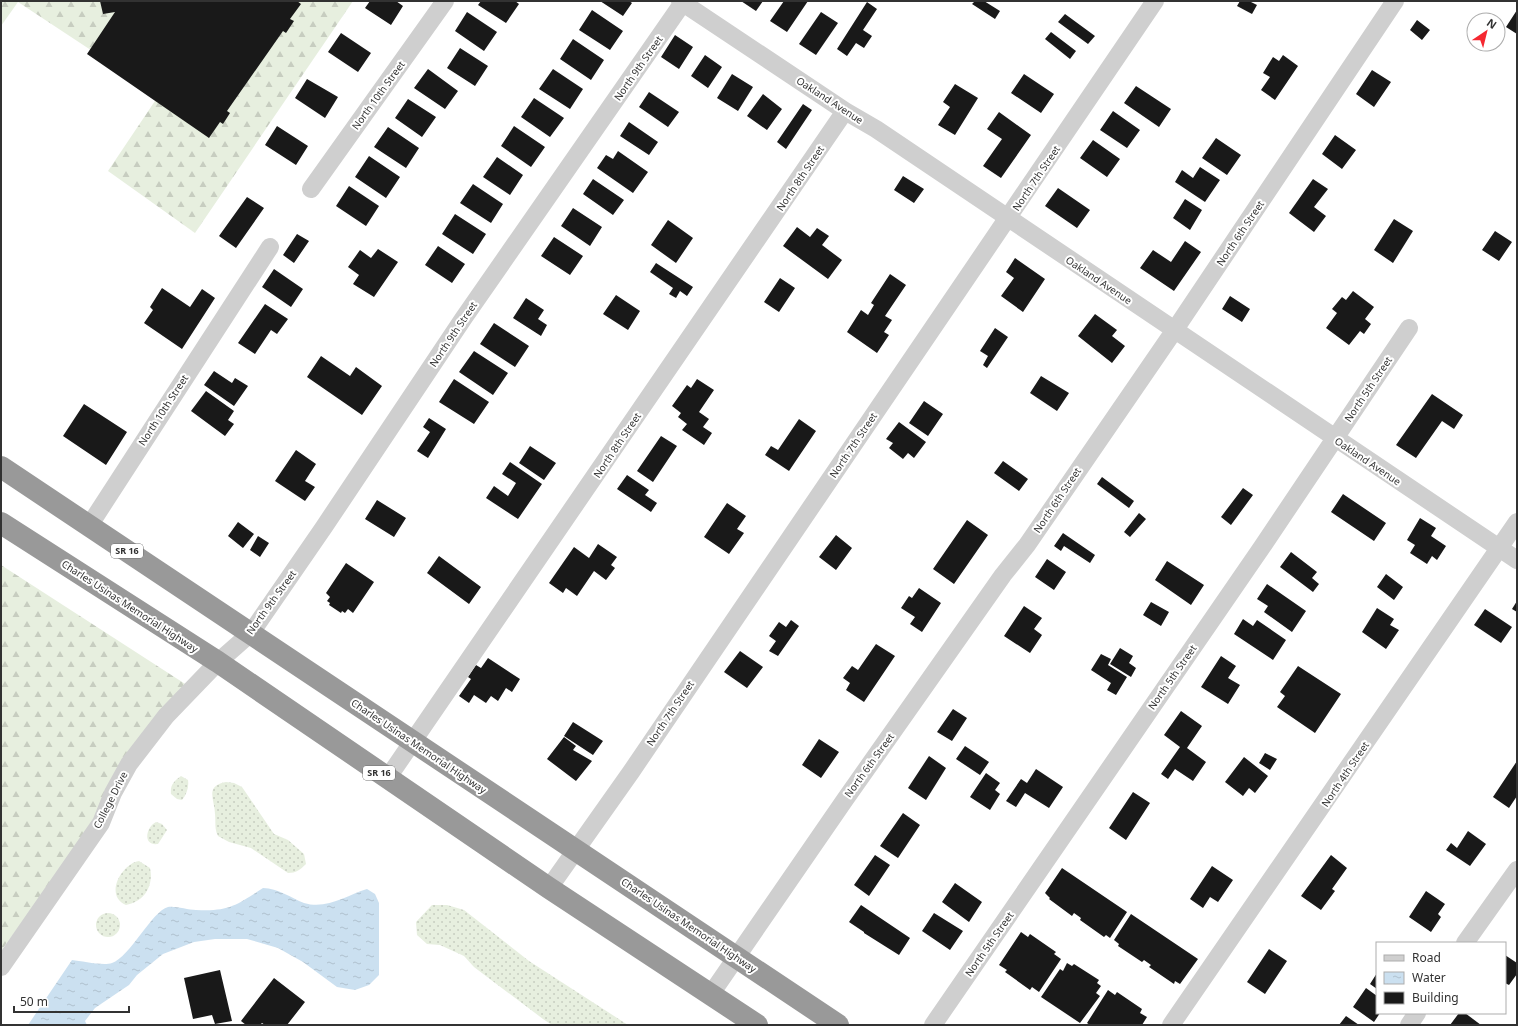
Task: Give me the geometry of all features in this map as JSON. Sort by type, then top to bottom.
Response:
[{"type":"highway","name":"Charles Usinas Memorial Highway","points":[[1,467],[412,742],[737,956],[838,1025]]},
{"type":"highway","name":"Charles Usinas Memorial Highway","points":[[1,523],[218,662],[549,888],[757,1025]]},
{"type":"street","name":"North 10th Street","points":[[311,189],[445,1]]},
{"type":"street","name":"North 7th Street","points":[[549,888],[575,849],[631,772],[1155,1]]},
{"type":"street","name":"North 6th Street","points":[[711,994],[844,801],[1003,574],[1027,544],[1174,331],[1395,1]]},
{"type":"street","name":"Oakland Avenue","points":[[683,2],[845,111],[876,129],[1174,331],[1517,560]]},
{"type":"street","name":"North 9th Street","points":[[218,662],[251,633],[463,319],[683,2]]},
{"type":"street","name":"North 8th Street","points":[[388,779],[807,169],[845,111]]},
{"type":"street","name":"North 10th Street","points":[[89,526],[270,247]]},
{"type":"street","name":"North 5th Street","points":[[933,1025],[1335,439],[1409,328]]},
{"type":"street","name":"North 4th Street","points":[[1171,1025],[1517,522]]},
{"type":"street","name":"College Drive","points":[[1,967],[101,823],[113,793],[129,764],[166,716],[218,662]]},
{"type":"street","points":[[1467,942],[1517,870]]},
{"type":"street","points":[[1409,1025],[1416,1014]]},
{"type":"green space","points":[[1,1],[353,1],[195,233],[108,171],[159,95],[18,2],[1,26]]},
{"type":"green space","points":[[1,565],[193,689],[1,951]]},
{"type":"green space","points":[[181,776],[188,780],[188,788],[182,800],[177,799],[171,794],[173,784]]},
{"type":"green space","points":[[226,782],[234,783],[242,787],[274,834],[288,840],[304,854],[306,864],[304,866],[296,872],[288,873],[251,848],[229,842],[218,836],[212,794],[215,787]]},
{"type":"green space","points":[[156,822],[162,824],[167,830],[158,844],[153,844],[147,836],[150,828]]},
{"type":"green space","points":[[139,861],[150,868],[151,875],[149,887],[143,897],[126,905],[120,901],[116,895],[118,881],[126,868],[132,863]]},
{"type":"green space","points":[[432,905],[447,905],[464,910],[529,961],[628,1025],[552,1025],[474,967],[464,956],[440,945],[427,944],[417,935],[416,922]]},
{"type":"green space","points":[[108,913],[117,916],[120,925],[117,934],[108,937],[99,934],[96,925],[99,916]]},
{"type":"water","points":[[263,888],[269,888],[312,905],[321,905],[337,901],[367,889],[375,894],[379,903],[379,975],[369,985],[355,990],[337,987],[303,962],[278,948],[247,939],[215,939],[194,942],[163,954],[137,975],[129,985],[95,1008],[85,1021],[87,1025],[28,1025],[72,960],[98,964],[112,963],[126,952],[162,910],[168,907],[193,910],[217,910],[239,903]]},
{"type":"building","points":[[100,1],[297,1],[301,4],[290,19],[294,21],[286,33],[283,31],[227,111],[230,113],[223,124],[220,122],[209,138],[87,54],[115,12],[103,14]]},
{"type":"building","points":[[370,1],[396,1],[403,6],[391,25],[365,8]]},
{"type":"building","points":[[481,1],[515,1],[519,4],[506,23],[478,5]]},
{"type":"building","points":[[600,1],[629,1],[632,3],[623,16]]},
{"type":"building","points":[[741,1],[763,1],[756,11]]},
{"type":"building","points":[[784,1],[808,1],[787,32],[770,21]]},
{"type":"building","points":[[975,1],[984,1],[1000,11],[995,19],[972,4]]},
{"type":"building","points":[[1240,1],[1249,1],[1257,5],[1252,14],[1237,6]]},
{"type":"building","points":[[867,2],[877,9],[863,30],[872,36],[864,48],[856,43],[847,56],[837,49]]},
{"type":"building","points":[[592,10],[623,31],[610,50],[579,30]]},
{"type":"building","points":[[1517,10],[1517,34],[1506,27]]},
{"type":"building","points":[[467,12],[497,32],[484,51],[455,31]]},
{"type":"building","points":[[821,12],[838,23],[816,55],[799,44]]},
{"type":"building","points":[[1065,14],[1095,36],[1088,44],[1058,22]]},
{"type":"building","points":[[1417,20],[1430,30],[1422,40],[1410,30]]},
{"type":"building","points":[[1051,32],[1076,51],[1070,59],[1045,39]]},
{"type":"building","points":[[341,33],[371,53],[358,72],[328,52]]},
{"type":"building","points":[[675,35],[693,47],[679,69],[661,57]]},
{"type":"building","points":[[573,39],[604,60],[591,80],[560,59]]},
{"type":"building","points":[[460,48],[488,66],[475,86],[447,68]]},
{"type":"building","points":[[705,55],[722,67],[708,88],[691,76]]},
{"type":"building","points":[[1283,55],[1298,66],[1275,100],[1261,90],[1270,77],[1263,73],[1273,57],[1279,61]]},
{"type":"building","points":[[428,69],[458,91],[445,109],[414,88]]},
{"type":"building","points":[[553,69],[583,89],[570,109],[539,89]]},
{"type":"building","points":[[1372,70],[1391,82],[1374,107],[1356,94]]},
{"type":"building","points":[[732,74],[753,87],[738,111],[717,98]]},
{"type":"building","points":[[1024,74],[1054,94],[1041,113],[1011,93]]},
{"type":"building","points":[[307,79],[338,97],[325,118],[295,98]]},
{"type":"building","points":[[955,84],[978,98],[955,135],[938,125],[950,107],[943,102]]},
{"type":"building","points":[[1136,86],[1171,109],[1159,127],[1124,103]]},
{"type":"building","points":[[649,92],[679,112],[668,127],[639,107]]},
{"type":"building","points":[[763,94],[782,109],[767,130],[747,116]]},
{"type":"building","points":[[534,98],[564,118],[550,137],[521,117]]},
{"type":"building","points":[[408,99],[436,117],[422,137],[395,118]]},
{"type":"building","points":[[803,104],[812,110],[786,149],[777,142]]},
{"type":"building","points":[[1113,111],[1140,130],[1127,148],[1100,130]]},
{"type":"building","points":[[999,112],[1031,135],[1001,178],[983,166],[1002,139],[987,129]]},
{"type":"building","points":[[629,122],[658,142],[649,155],[620,136]]},
{"type":"building","points":[[277,126],[308,146],[296,165],[265,145]]},
{"type":"building","points":[[514,126],[545,147],[531,167],[501,146]]},
{"type":"building","points":[[388,127],[419,148],[406,168],[374,147]]},
{"type":"building","points":[[1335,135],[1356,150],[1342,169],[1322,154]]},
{"type":"building","points":[[1216,138],[1241,155],[1227,175],[1202,158]]},
{"type":"building","points":[[1093,140],[1120,159],[1107,177],[1080,158]]},
{"type":"building","points":[[618,151],[648,172],[633,193],[597,168],[606,155],[613,159]]},
{"type":"building","points":[[369,156],[400,177],[386,198],[355,177]]},
{"type":"building","points":[[497,157],[523,175],[510,195],[483,177]]},
{"type":"building","points":[[1200,167],[1220,180],[1205,202],[1175,182],[1182,170],[1193,178]]},
{"type":"building","points":[[903,176],[924,189],[914,203],[894,190]]},
{"type":"building","points":[[593,179],[624,200],[613,215],[583,194]]},
{"type":"building","points":[[1313,179],[1328,189],[1314,207],[1326,216],[1314,232],[1289,213]]},
{"type":"building","points":[[473,184],[503,204],[491,223],[460,203]]},
{"type":"building","points":[[349,186],[379,206],[366,226],[336,206]]},
{"type":"building","points":[[1058,188],[1090,210],[1077,228],[1045,206]]},
{"type":"building","points":[[247,197],[264,208],[236,248],[219,236]]},
{"type":"building","points":[[1185,199],[1202,210],[1190,230],[1173,218]]},
{"type":"building","points":[[573,208],[602,227],[590,246],[561,226]]},
{"type":"building","points":[[455,214],[486,234],[473,254],[442,234]]},
{"type":"building","points":[[1394,219],[1413,231],[1393,263],[1374,250]]},
{"type":"building","points":[[668,220],[693,238],[676,263],[651,245]]},
{"type":"building","points":[[797,227],[810,237],[817,228],[829,236],[822,245],[842,260],[828,279],[783,246]]},
{"type":"building","points":[[1495,231],[1512,242],[1499,261],[1482,250]]},
{"type":"building","points":[[297,234],[309,241],[294,263],[283,255]]},
{"type":"building","points":[[554,237],[583,256],[570,275],[541,256]]},
{"type":"building","points":[[1185,241],[1201,252],[1174,291],[1140,268],[1153,250],[1171,262]]},
{"type":"building","points":[[438,246],[465,264],[452,283],[425,265]]},
{"type":"building","points":[[378,249],[398,262],[374,297],[353,284],[359,275],[348,267],[360,250],[371,258]]},
{"type":"building","points":[[1015,258],[1045,279],[1023,312],[1001,296],[1014,278],[1006,272]]},
{"type":"building","points":[[656,263],[693,287],[687,296],[680,291],[676,298],[669,294],[673,288],[650,272]]},
{"type":"building","points":[[274,269],[303,289],[291,307],[262,287]]},
{"type":"building","points":[[890,274],[906,285],[885,316],[892,320],[884,332],[889,335],[877,353],[847,332],[861,310],[868,315],[874,305],[871,303]]},
{"type":"building","points":[[780,278],[795,288],[779,312],[764,302]]},
{"type":"building","points":[[162,288],[190,307],[202,289],[215,298],[182,349],[144,323],[153,310],[150,307]]},
{"type":"building","points":[[1353,291],[1374,307],[1365,319],[1371,324],[1364,334],[1360,331],[1349,345],[1326,328],[1337,313],[1332,309],[1342,297],[1346,300]]},
{"type":"building","points":[[616,295],[640,311],[628,330],[603,314]]},
{"type":"building","points":[[1230,296],[1250,309],[1242,322],[1222,309]]},
{"type":"building","points":[[526,298],[544,310],[538,319],[547,325],[541,336],[513,318]]},
{"type":"building","points":[[265,304],[288,319],[277,334],[271,330],[255,354],[238,343]]},
{"type":"building","points":[[1095,314],[1117,330],[1112,336],[1125,346],[1112,363],[1078,336]]},
{"type":"building","points":[[494,323],[529,346],[515,367],[480,344]]},
{"type":"building","points":[[995,328],[1008,337],[987,368],[983,365],[988,356],[980,351]]},
{"type":"building","points":[[474,351],[508,373],[493,395],[459,372]]},
{"type":"building","points":[[321,356],[350,376],[356,367],[382,386],[362,415],[307,377]]},
{"type":"building","points":[[214,371],[232,383],[235,378],[248,386],[234,406],[204,385]]},
{"type":"building","points":[[1041,376],[1069,393],[1057,411],[1030,393]]},
{"type":"building","points":[[454,379],[489,402],[474,424],[439,402]]},
{"type":"building","points":[[697,379],[714,390],[699,412],[709,419],[703,427],[712,433],[704,445],[682,430],[687,424],[678,417],[681,413],[672,406],[687,385],[691,388]]},
{"type":"building","points":[[206,391],[234,411],[228,420],[234,424],[225,436],[191,411]]},
{"type":"building","points":[[1432,394],[1463,415],[1454,429],[1442,421],[1416,458],[1396,445]]},
{"type":"building","points":[[924,401],[943,414],[928,436],[909,423]]},
{"type":"building","points":[[84,404],[127,432],[106,465],[63,436]]},
{"type":"building","points":[[429,418],[446,429],[428,458],[417,451],[430,432],[423,427]]},
{"type":"building","points":[[799,419],[816,431],[789,471],[765,455],[771,446],[778,450]]},
{"type":"building","points":[[899,422],[926,442],[914,458],[908,453],[903,459],[889,448],[893,443],[886,439]]},
{"type":"building","points":[[661,436],[677,446],[653,482],[637,471]]},
{"type":"building","points":[[530,446],[556,463],[544,480],[519,463]]},
{"type":"building","points":[[296,450],[316,464],[305,481],[315,487],[305,501],[275,481]]},
{"type":"building","points":[[1003,461],[1028,479],[1019,491],[994,473]]},
{"type":"building","points":[[510,462],[542,484],[518,519],[486,498],[494,486],[508,496],[516,483],[502,474]]},
{"type":"building","points":[[627,475],[649,490],[645,495],[657,503],[651,512],[617,489]]},
{"type":"building","points":[[1102,477],[1134,501],[1129,508],[1097,484]]},
{"type":"building","points":[[1243,488],[1253,495],[1231,525],[1221,517]]},
{"type":"building","points":[[1343,494],[1386,523],[1374,541],[1331,512]]},
{"type":"building","points":[[377,500],[406,518],[394,537],[365,519]]},
{"type":"building","points":[[727,503],[746,516],[737,529],[744,533],[729,554],[704,537]]},
{"type":"building","points":[[1139,513],[1146,519],[1130,537],[1124,532]]},
{"type":"building","points":[[1420,518],[1436,528],[1431,536],[1446,546],[1437,560],[1432,556],[1427,564],[1410,553],[1415,545],[1407,540]]},
{"type":"building","points":[[967,520],[988,535],[954,584],[933,569]]},
{"type":"building","points":[[238,522],[254,534],[243,548],[228,536]]},
{"type":"building","points":[[1063,533],[1095,555],[1090,563],[1064,546],[1061,551],[1054,546]]},
{"type":"building","points":[[836,535],[852,548],[836,570],[819,557]]},
{"type":"building","points":[[258,536],[269,543],[260,557],[250,550]]},
{"type":"building","points":[[598,544],[617,557],[611,565],[615,568],[606,580],[594,571],[577,596],[566,588],[563,593],[549,583],[574,547],[589,558]]},
{"type":"building","points":[[1291,552],[1317,572],[1312,578],[1319,584],[1313,592],[1280,567]]},
{"type":"building","points":[[439,556],[481,587],[469,604],[427,573]]},
{"type":"building","points":[[1047,559],[1066,572],[1054,590],[1035,577]]},
{"type":"building","points":[[1167,561],[1204,585],[1191,605],[1155,580]]},
{"type":"building","points":[[346,563],[374,582],[353,613],[348,609],[345,613],[342,611],[341,613],[329,605],[330,603],[327,601],[330,597],[326,593]]},
{"type":"building","points":[[1386,574],[1403,587],[1394,600],[1377,587]]},
{"type":"building","points":[[1267,584],[1306,611],[1292,632],[1264,612],[1268,606],[1257,599]]},
{"type":"building","points":[[919,588],[941,603],[922,632],[910,624],[915,617],[901,608],[909,596],[912,598]]},
{"type":"building","points":[[1517,601],[1517,612],[1512,609]]},
{"type":"building","points":[[1151,602],[1169,612],[1161,626],[1143,615]]},
{"type":"building","points":[[1024,606],[1042,618],[1034,629],[1042,635],[1030,653],[1004,636]]},
{"type":"building","points":[[1377,608],[1394,619],[1390,625],[1399,630],[1386,649],[1362,632]]},
{"type":"building","points":[[1485,609],[1512,627],[1501,643],[1474,625]]},
{"type":"building","points":[[1243,619],[1253,626],[1257,620],[1286,640],[1273,660],[1234,634]]},
{"type":"building","points":[[791,620],[799,626],[778,656],[769,651],[776,641],[769,636],[779,622],[786,627]]},
{"type":"building","points":[[876,644],[895,656],[864,702],[846,690],[850,683],[843,678],[852,666],[858,670]]},
{"type":"building","points":[[1120,648],[1133,656],[1129,663],[1136,668],[1131,677],[1110,664]]},
{"type":"building","points":[[740,651],[763,667],[747,688],[724,672]]},
{"type":"building","points":[[1101,654],[1111,659],[1108,665],[1127,677],[1116,695],[1107,690],[1111,683],[1091,670]]},
{"type":"building","points":[[1221,656],[1236,666],[1228,678],[1240,685],[1228,704],[1201,687]]},
{"type":"building","points":[[488,658],[520,679],[512,692],[506,688],[498,701],[491,696],[486,703],[474,695],[469,703],[459,696],[471,679],[468,677],[476,665],[481,668]]},
{"type":"building","points":[[1298,666],[1341,694],[1315,733],[1277,707],[1285,696],[1280,692]]},
{"type":"building","points":[[953,709],[967,718],[952,741],[937,732]]},
{"type":"building","points":[[1181,711],[1202,726],[1187,748],[1206,762],[1193,781],[1175,769],[1168,779],[1161,774],[1180,747],[1164,735]]},
{"type":"building","points":[[573,722],[603,741],[593,755],[564,736]]},
{"type":"building","points":[[564,737],[576,746],[573,750],[592,761],[576,781],[547,759]]},
{"type":"building","points":[[819,739],[839,752],[821,778],[802,765]]},
{"type":"building","points":[[965,746],[989,762],[980,775],[956,759]]},
{"type":"building","points":[[1265,753],[1277,759],[1270,770],[1259,763]]},
{"type":"building","points":[[929,756],[946,768],[926,800],[908,788]]},
{"type":"building","points":[[1244,757],[1268,776],[1255,793],[1249,788],[1243,796],[1225,782]]},
{"type":"building","points":[[1517,761],[1517,796],[1509,808],[1493,797]]},
{"type":"building","points":[[1036,769],[1063,787],[1049,808],[1025,793],[1016,807],[1006,801],[1021,779],[1027,783]]},
{"type":"building","points":[[986,773],[1000,783],[995,790],[1000,794],[990,810],[970,797]]},
{"type":"building","points":[[1133,792],[1150,803],[1126,840],[1109,828]]},
{"type":"building","points":[[903,813],[920,825],[898,858],[880,846]]},
{"type":"building","points":[[1468,831],[1486,844],[1470,866],[1446,850],[1451,843],[1457,848]]},
{"type":"building","points":[[875,855],[890,865],[869,896],[854,885]]},
{"type":"building","points":[[1331,855],[1347,868],[1332,889],[1335,891],[1321,910],[1301,896]]},
{"type":"building","points":[[1212,866],[1233,880],[1218,902],[1210,897],[1203,908],[1190,899]]},
{"type":"building","points":[[1062,868],[1127,912],[1110,938],[1106,935],[1104,937],[1080,920],[1081,918],[1074,913],[1072,916],[1049,899],[1050,898],[1045,893]]},
{"type":"building","points":[[955,883],[982,902],[969,922],[942,902]]},
{"type":"building","points":[[1426,891],[1445,904],[1438,914],[1441,917],[1431,932],[1409,917]]},
{"type":"building","points":[[861,905],[910,938],[899,955],[849,922]]},
{"type":"building","points":[[934,913],[963,931],[950,950],[922,931]]},
{"type":"building","points":[[1131,914],[1198,959],[1180,984],[1175,981],[1174,984],[1149,967],[1151,965],[1144,960],[1142,962],[1118,946],[1119,944],[1114,940]]},
{"type":"building","points":[[1021,932],[1028,937],[1030,934],[1056,952],[1054,954],[1061,959],[1039,992],[1032,987],[1030,990],[1005,972],[1007,970],[999,965]]},
{"type":"building","points":[[1269,949],[1287,961],[1265,994],[1247,982]]},
{"type":"building","points":[[1506,956],[1517,963],[1517,974],[1509,985],[1506,984]]},
{"type":"building","points":[[1067,963],[1072,966],[1074,964],[1099,980],[1097,983],[1101,986],[1096,993],[1100,996],[1080,1023],[1041,997],[1060,969],[1063,971]]},
{"type":"building","points":[[220,970],[232,1021],[215,1024],[212,1015],[193,1019],[184,978]]},
{"type":"building","points":[[1376,975],[1376,988],[1370,984]]},
{"type":"building","points":[[274,978],[305,1002],[287,1025],[265,1025],[262,1023],[260,1025],[246,1025],[241,1021]]},
{"type":"building","points":[[1366,988],[1376,995],[1376,1014],[1379,1014],[1374,1022],[1353,1007]]},
{"type":"building","points":[[1108,990],[1115,995],[1117,992],[1142,1009],[1140,1013],[1147,1017],[1142,1025],[1090,1025],[1087,1023]]},
{"type":"building","points":[[1458,1014],[1466,1014],[1481,1025],[1450,1025]]},
{"type":"building","points":[[1346,1016],[1359,1025],[1339,1025]]}]
